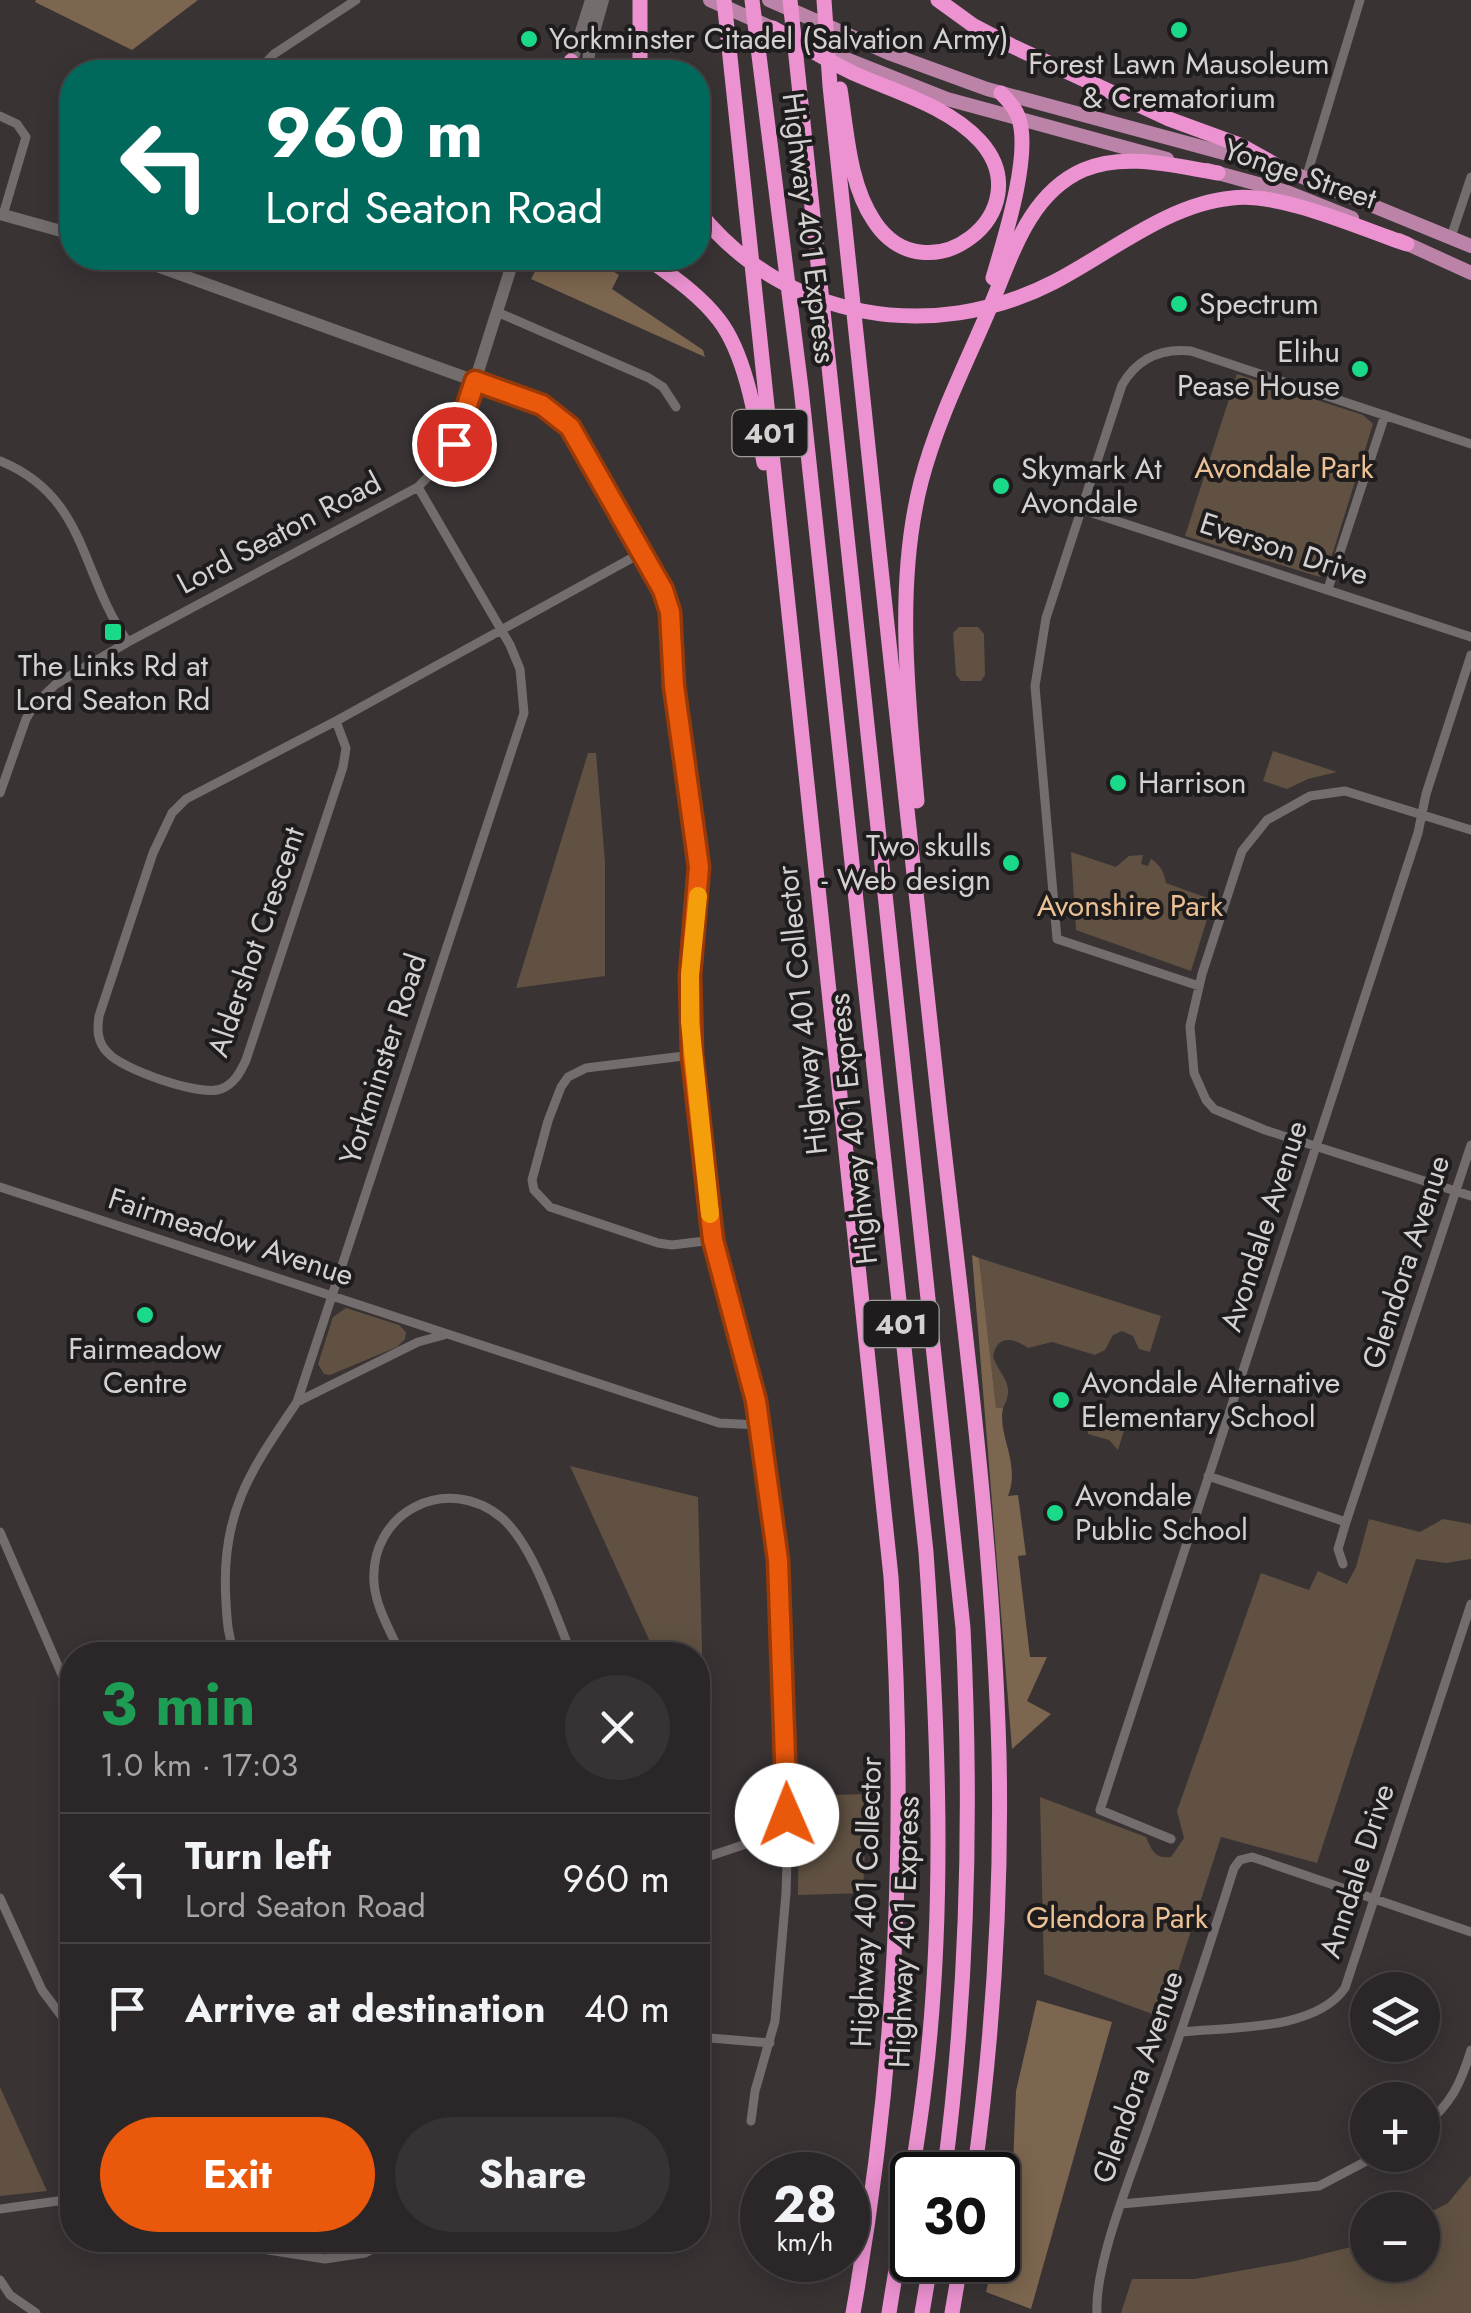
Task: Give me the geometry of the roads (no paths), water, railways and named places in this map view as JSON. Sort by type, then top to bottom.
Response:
[{"type":"highway","points":[[640,0],[640,60]]},
{"type":"highway","name":"Highway 401 Collector","points":[[724,0],[885,1519],[897,1672],[900,1825],[894,1997],[880,2142],[853,2313]]},
{"type":"highway","name":"Highway 401 Express","points":[[752,0],[795,336],[926,1552],[934,1667],[938,1803],[935,1955],[925,2080],[889,2313]]},
{"type":"highway","name":"Highway 401 Express","points":[[790,0],[963,1628],[968,1779],[966,1912],[946,2152]]},
{"type":"highway","points":[[773,28],[850,71],[941,113],[978,139],[994,164],[998,190],[991,216],[972,238],[950,250],[929,252],[902,246],[882,232],[870,216],[859,189],[836,89],[824,0]]},
{"type":"highway","points":[[938,0],[974,26],[1012,46],[1169,118],[1240,145],[1283,170]]},
{"type":"highway","name":"401","points":[[836,89],[852,292],[984,1520],[999,1758],[996,1947],[976,2152]]},
{"type":"highway","points":[[1001,93],[1019,119],[1016,190],[1003,264]]},
{"type":"highway","points":[[941,1119],[944,1059],[917,808],[908,594],[921,483],[944,411],[1003,264],[1041,203],[1057,186],[1103,163],[1127,161],[1218,173]]},
{"type":"highway","points":[[710,223],[748,262],[788,287],[839,307],[899,317],[956,315],[1011,301],[1174,216],[1228,198],[1270,200],[1407,244]]},
{"type":"highway","points":[[663,270],[720,322],[739,362],[756,422],[780,551]]},
{"type":"highway","points":[[922,2313],[927,2282]]},
{"type":"highway","points":[[953,2313],[958,2282]]},
{"type":"main road","name":"Yonge Street","points":[[710,0],[906,84],[1326,206],[1471,273]]},
{"type":"main road","name":"Yonge Street","points":[[769,0],[891,54],[1001,93],[1283,170],[1471,246]]},
{"type":"street","points":[[268,60],[356,0]]},
{"type":"street","points":[[573,60],[591,0]]},
{"type":"street","points":[[588,60],[603,0]]},
{"type":"street","points":[[1306,178],[1360,0]]},
{"type":"street","points":[[0,116],[17,124],[26,137],[2,215],[60,230]]},
{"type":"street","points":[[1451,237],[1471,177]]},
{"type":"street","points":[[168,270],[542,405],[570,427],[663,590],[670,612],[674,686],[699,882],[690,975],[692,1055],[713,1240],[756,1401],[778,1560],[788,1830],[778,1994],[751,2121]]},
{"type":"street","name":"Lord Seaton Road","points":[[0,793],[17,740],[35,704],[56,684],[418,487],[437,469],[454,444],[510,270]]},
{"type":"street","points":[[497,312],[649,378],[663,387],[676,407]]},
{"type":"street","points":[[1199,986],[1057,939],[1035,686],[1046,618],[1122,385],[1137,365],[1160,353],[1194,352],[1471,444]]},
{"type":"street","points":[[1328,589],[1385,415]]},
{"type":"street","points":[[0,461],[30,475],[60,503],[74,526],[98,588],[128,642]]},
{"type":"street","name":"Yorkminster Road","points":[[229,1642],[226,1549],[236,1504],[260,1455],[297,1402],[524,712],[520,669],[418,487]]},
{"type":"street","name":"Everson Drive","points":[[1080,510],[1471,637]]},
{"type":"street","name":"Aldershot Crescent","points":[[336,720],[346,748],[343,767],[246,1060],[233,1083],[221,1089],[198,1090],[120,1063],[102,1046],[97,1032],[99,1016],[164,825],[186,798],[640,553]]},
{"type":"street","name":"Avondale Avenue","points":[[1171,1840],[1100,1810],[1471,655]]},
{"type":"street","points":[[1471,830],[1345,791],[1310,796],[1267,820],[1242,851],[1190,1026],[1194,1073],[1214,1109],[1240,1122],[1471,1196]]},
{"type":"street","points":[[692,1055],[586,1068],[568,1077],[560,1087],[548,1121],[532,1180],[542,1199],[563,1213],[658,1242],[713,1240]]},
{"type":"street","name":"Glendora Avenue","points":[[1343,1564],[1338,1549],[1346,1522],[1471,1146]]},
{"type":"street","name":"Fairmeadow Avenue","points":[[0,1186],[719,1423],[759,1424]]},
{"type":"street","points":[[297,1402],[316,1389],[418,1342],[446,1335]]},
{"type":"street","points":[[1208,1476],[1346,1522]]},
{"type":"street","points":[[395,1642],[377,1603],[374,1580],[382,1540],[411,1508],[454,1497],[489,1509],[514,1531],[566,1642]]},
{"type":"street","points":[[0,1532],[3,1554],[60,1673]]},
{"type":"street","name":"Anndale Drive","points":[[1182,2032],[1304,2018],[1325,2009],[1344,1988],[1466,1636],[1471,1604]]},
{"type":"street","points":[[710,1856],[788,1830]]},
{"type":"street","name":"Glendora Avenue","points":[[1096,2313],[1096,2295],[1121,2204],[1234,1868],[1240,1860],[1252,1857],[1374,1900]]},
{"type":"street","points":[[0,1898],[42,1990],[60,2014]]},
{"type":"street","points":[[1374,1900],[1471,1932]]},
{"type":"street","points":[[710,2039],[770,2043]]},
{"type":"street","points":[[1440,2113],[1461,2084],[1471,2050]]},
{"type":"street","points":[[1121,2204],[1319,2186],[1350,2170]]},
{"type":"street","points":[[0,2209],[60,2201]]},
{"type":"street","points":[[269,2252],[325,2259],[367,2252]]},
{"type":"street","points":[[0,2280],[10,2295],[36,2313]]},
{"type":"place","name":"Forest Lawn Mausoleum & Crematorium","points":[[1179,30]]},
{"type":"place","name":"Yorkminster Citadel (Salvation Army)","points":[[529,39]]},
{"type":"place","name":"Spectrum","points":[[1179,304]]},
{"type":"place","name":"Elihu Pease House","points":[[1360,369]]},
{"type":"place","name":"Skymark At Avondale","points":[[1001,486]]},
{"type":"place","name":"The Links Rd at Lord Seaton Rd","points":[[113,632]]},
{"type":"place","name":"Harrison","points":[[1118,783]]},
{"type":"place","name":"Two skulls - Web design","points":[[1011,863]]},
{"type":"place","name":"Fairmeadow Centre","points":[[145,1315]]},
{"type":"place","name":"Avondale Alternative Elementary School","points":[[1061,1400]]},
{"type":"place","name":"Avondale Public School","points":[[1055,1513]]},
{"type":"park label","name":"Avondale Park","points":[[1284,468]]},
{"type":"park label","name":"Avonshire Park","points":[[1130,906]]},
{"type":"park label","name":"Glendora Park","points":[[1117,1918]]}]
